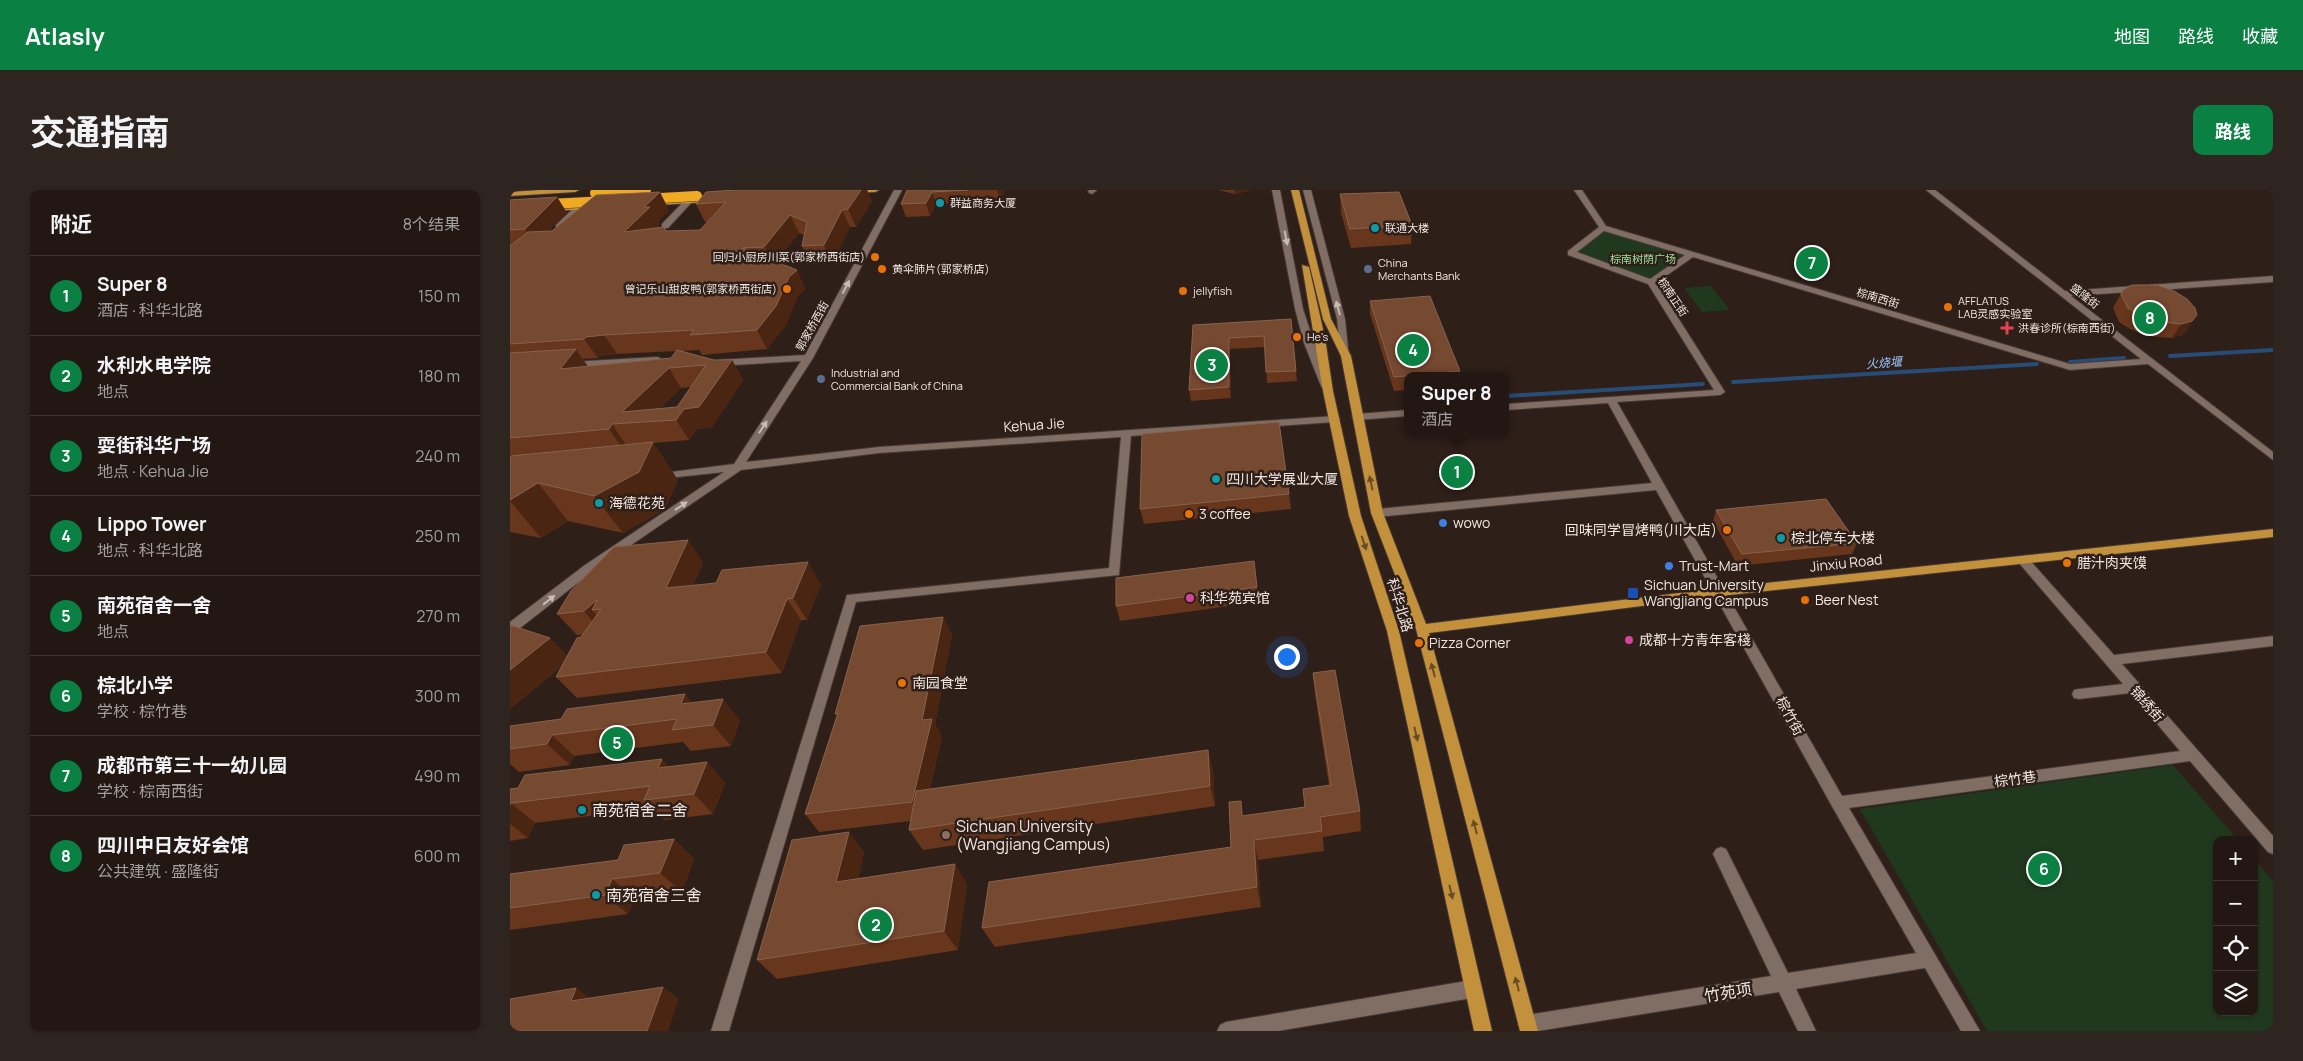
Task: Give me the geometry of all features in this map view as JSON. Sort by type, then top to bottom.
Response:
[{"type":"highway","points":[[510,198],[646,190]]},
{"type":"highway","points":[[510,206],[697,196]]},
{"type":"main road","points":[[510,194],[575,190]]},
{"type":"main road","points":[[843,192],[875,190]]},
{"type":"main road","name":"科华北路","points":[[1286,190],[1327,319],[1346,356],[1377,513],[1422,629],[1528,1027]]},
{"type":"main road","points":[[1295,190],[1311,273]]},
{"type":"main road","points":[[638,204],[717,200]]},
{"type":"main road","points":[[510,211],[619,205]]},
{"type":"main road","name":"科华北路","points":[[1311,273],[1328,391],[1354,516],[1393,631],[1472,989],[1483,1031]]},
{"type":"main road","name":"Jinxiu Road","points":[[1422,629],[1720,592],[2273,533]]},
{"type":"street","name":"郭家桥西街","points":[[736,468],[808,358],[898,190]]},
{"type":"street","points":[[1276,190],[1299,309],[1309,343],[1328,391]]},
{"type":"street","points":[[1307,190],[1341,319],[1346,356]]},
{"type":"street","points":[[1578,190],[1602,228]]},
{"type":"street","name":"盛隆街","points":[[1930,190],[2273,457]]},
{"type":"street","points":[[665,226],[688,202]]},
{"type":"street","points":[[553,233],[579,208]]},
{"type":"street","name":"棕南西街","points":[[1602,228],[2070,367],[2149,361]]},
{"type":"street","name":"棕南正街","points":[[1602,228],[1571,253],[1651,282],[1720,392],[1611,400]]},
{"type":"street","points":[[1651,282],[1692,254]]},
{"type":"street","points":[[2063,294],[2273,279]]},
{"type":"street","points":[[707,364],[808,358]]},
{"type":"street","points":[[559,366],[666,359]]},
{"type":"street","points":[[1509,407],[1611,400]]},
{"type":"street","name":"棕竹街","points":[[1611,400],[1838,803],[1971,1031]]},
{"type":"street","points":[[1357,417],[1404,413]]},
{"type":"street","name":"Kehua Jie","points":[[648,477],[879,450],[1335,419]]},
{"type":"street","points":[[720,1031],[851,598],[1115,572],[1126,433]]},
{"type":"street","points":[[510,630],[589,568],[736,468]]},
{"type":"street","points":[[1377,513],[1658,486]]},
{"type":"street","name":"锦绣街","points":[[2023,560],[2109,661],[2271,843]]},
{"type":"street","points":[[2109,661],[2273,640]]},
{"type":"street","points":[[2079,694],[2134,688]]},
{"type":"street","name":"棕竹巷","points":[[1838,803],[2192,755]]},
{"type":"street","points":[[1721,854],[1807,1031]]},
{"type":"street","name":"竹苑项","points":[[1528,1027],[1929,958]]},
{"type":"street","points":[[1226,1031],[1472,989]]},
{"type":"green space","name":"棕南树荫广场","points":[[1603,228],[1692,254],[1651,282],[1571,253]]},
{"type":"green space","points":[[1711,286],[1730,310],[1702,312],[1684,288]]},
{"type":"green space","points":[[2173,765],[2235,836],[2213,836],[2213,1016],[2258,1016],[2258,864],[2273,881],[2273,1031],[1987,1031],[1860,809]]},
{"type":"building","points":[[735,190],[861,190],[848,209],[842,210],[824,245],[802,246],[807,222],[790,215],[764,247],[742,248],[797,270],[789,277],[776,306],[757,330],[690,335],[694,330],[604,335],[586,337],[584,339],[510,344],[510,246],[528,232],[552,231],[596,195],[660,192],[644,207],[650,207],[624,232],[664,227],[666,231],[700,230],[726,202],[696,204],[706,192]]},
{"type":"building","points":[[907,190],[968,190],[932,192],[926,203],[901,204]]},
{"type":"building","points":[[1399,192],[1412,225],[1350,229],[1340,194]]},
{"type":"building","points":[[557,197],[525,229],[510,230],[510,200]]},
{"type":"building","points":[[2132,285],[2157,285],[2174,291],[2187,299],[2195,308],[2197,315],[2192,321],[2181,324],[2155,321],[2139,315],[2128,308],[2121,294],[2123,290]]},
{"type":"building","points":[[1430,296],[1460,371],[1404,372],[1404,376],[1394,377],[1370,301]]},
{"type":"building","points":[[1291,319],[1296,371],[1266,372],[1264,336],[1229,338],[1229,387],[1189,390],[1193,325]]},
{"type":"building","points":[[576,349],[560,369],[671,358],[677,350],[714,360],[732,360],[699,407],[684,409],[676,420],[612,424],[609,429],[510,438],[510,353]],"holes":[[[706,365],[677,407],[622,412],[669,368]]]},
{"type":"building","name":"四川大学展业大厦","points":[[1279,422],[1289,494],[1140,509],[1142,434]]},
{"type":"building","points":[[653,442],[639,472],[594,496],[538,483],[510,500],[511,456]]},
{"type":"building","name":"棕北停车大楼","points":[[1826,499],[1857,543],[1742,554],[1716,510]]},
{"type":"building","points":[[688,540],[666,588],[716,583],[722,570],[808,562],[793,598],[787,599],[766,652],[556,677],[577,638],[581,637],[601,609],[592,610],[598,599],[584,611],[557,614],[571,591],[614,547]]},
{"type":"building","points":[[1254,561],[1257,587],[1116,606],[1116,578]]},
{"type":"building","points":[[943,617],[922,720],[932,719],[912,802],[805,814],[838,713],[835,714],[860,626]]},
{"type":"building","points":[[510,625],[550,638],[510,670]]},
{"type":"building","points":[[1335,670],[1360,811],[1320,817],[1322,831],[1254,840],[1257,887],[982,928],[989,882],[1231,847],[1229,802],[1241,801],[1242,816],[1305,807],[1303,789],[1331,785],[1313,673]]},
{"type":"building","points":[[685,694],[681,704],[723,699],[713,725],[672,730],[677,719],[552,735],[547,744],[510,749],[510,726],[561,719],[567,709]]},
{"type":"building","points":[[1208,750],[1210,786],[909,830],[916,791]]},
{"type":"building","points":[[662,759],[658,768],[707,762],[694,794],[644,800],[650,786],[511,803],[510,805],[510,789],[518,788],[525,775]]},
{"type":"building","points":[[849,832],[836,882],[955,864],[944,931],[757,960],[792,840]]},
{"type":"building","points":[[674,839],[660,873],[612,879],[605,895],[510,908],[510,874],[618,860],[624,845]]},
{"type":"building","points":[[663,987],[647,1031],[510,1031],[510,999],[576,988],[571,1001]]},
{"type":"waterway","name":"火烧堰","points":[[2170,356],[2273,350]]},
{"type":"waterway","name":"火烧堰","points":[[2070,362],[2124,358]]},
{"type":"waterway","name":"火烧堰","points":[[1733,382],[2037,364]]},
{"type":"waterway","name":"火烧堰","points":[[1509,396],[1703,384]]},
{"type":"place","name":"群益商务大厦","points":[[940,203]]},
{"type":"place","name":"联通大楼","points":[[1375,228]]},
{"type":"place","name":"回归小厨房川菜(郭家桥西街店)","points":[[875,257]]},
{"type":"place","name":"成都市第三十一幼儿园","points":[[1812,263]]},
{"type":"place","name":"黄伞肺片(郭家桥店)","points":[[882,269]]},
{"type":"place","name":"China Merchants Bank","points":[[1368,269]]},
{"type":"place","name":"曾记乐山甜皮鸭(郭家桥西街店)","points":[[787,289]]},
{"type":"place","name":"jellyfish","points":[[1183,291]]},
{"type":"place","name":"AFFLATUS LAB灵感实验室","points":[[1948,307]]},
{"type":"place","name":"四川中日友好会馆","points":[[2150,318]]},
{"type":"place","name":"洪春诊所(棕南西街)","points":[[2007,328]]},
{"type":"place","name":"He's","points":[[1297,337]]},
{"type":"place","name":"Lippo Tower","points":[[1413,350]]},
{"type":"place","name":"耍街科华广场","points":[[1212,365]]},
{"type":"place","name":"Industrial and Commercial Bank of China","points":[[821,379]]},
{"type":"place","name":"Super 8","points":[[1457,472]]},
{"type":"place","name":"四川大学展业大厦","points":[[1216,479]]},
{"type":"place","name":"海德花苑","points":[[599,503]]},
{"type":"place","name":"3 coffee","points":[[1189,514]]},
{"type":"place","name":"wowo","points":[[1443,523]]},
{"type":"place","name":"回味同学冒烤鸭(川大店)","points":[[1727,530]]},
{"type":"place","name":"棕北停车大楼","points":[[1781,538]]},
{"type":"place","name":"腊汁肉夹馍","points":[[2067,563]]},
{"type":"place","name":"Trust-Mart","points":[[1669,566]]},
{"type":"place","name":"Sichuan University Wangjiang Campus","points":[[1633,593]]},
{"type":"place","name":"科华苑宾馆","points":[[1190,598]]},
{"type":"place","name":"Beer Nest","points":[[1805,600]]},
{"type":"place","name":"成都十方青年客棧","points":[[1629,640]]},
{"type":"place","name":"Pizza Corner","points":[[1419,643]]},
{"type":"place","name":"南园食堂","points":[[902,683]]},
{"type":"place","name":"南苑宿舍一舍","points":[[617,743]]},
{"type":"place","name":"南苑宿舍二舍","points":[[582,810]]},
{"type":"place","name":"Sichuan University (Wangjiang Campus)","points":[[946,835]]},
{"type":"place","name":"棕北小学","points":[[2044,869]]},
{"type":"place","name":"南苑宿舍三舍","points":[[596,895]]},
{"type":"place","name":"水利水电学院","points":[[876,925]]}]
